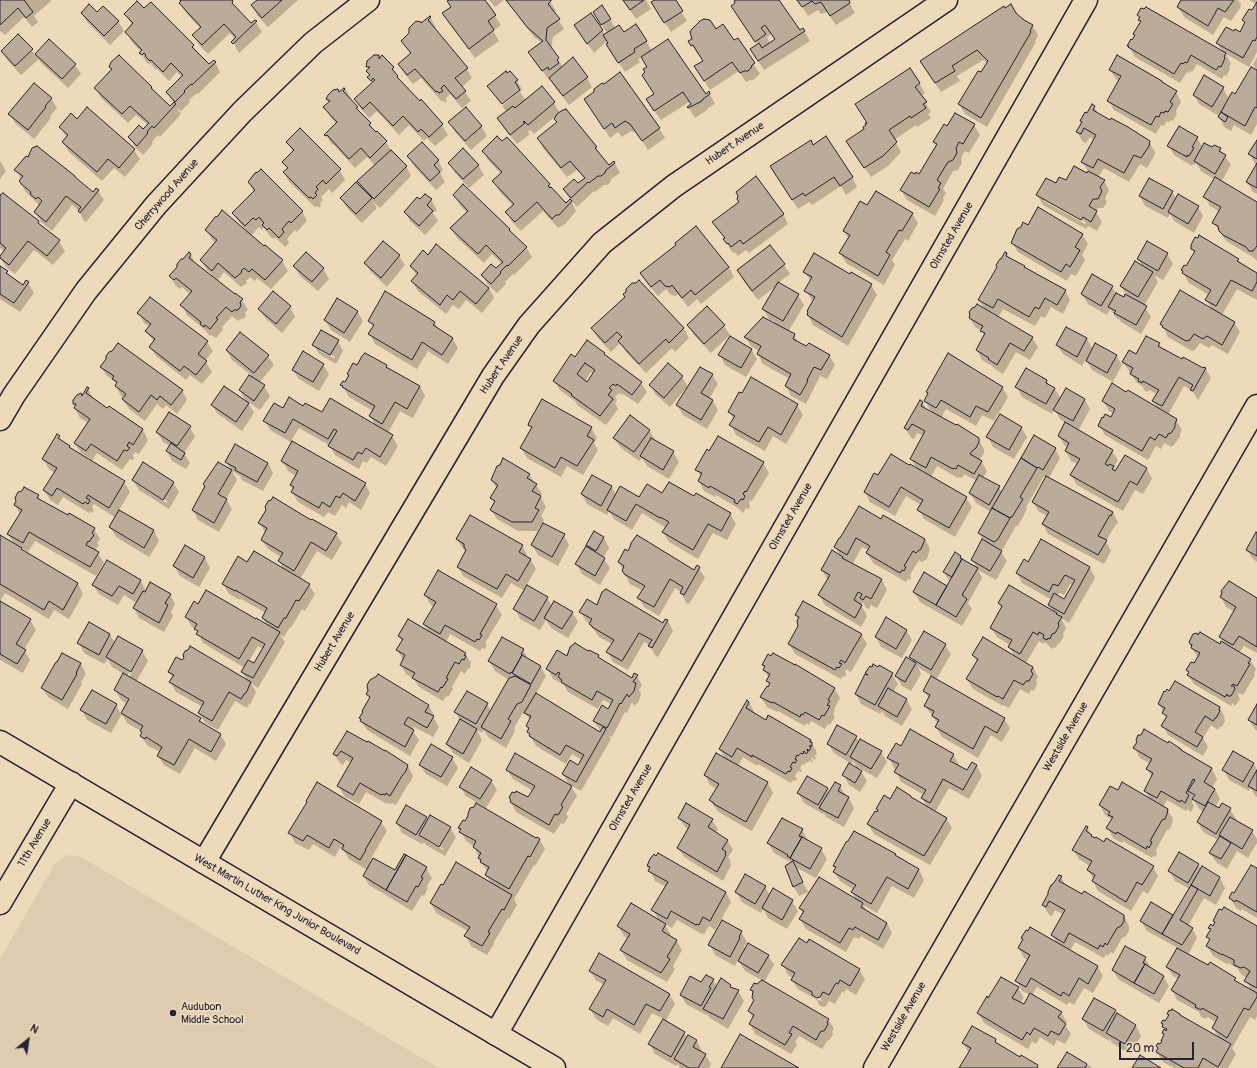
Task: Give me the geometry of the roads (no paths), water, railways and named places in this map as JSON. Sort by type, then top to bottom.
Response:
[{"type":"street","name":"Cherrywood Avenue","points":[[0,419],[14,395],[86,291],[156,205],[242,112],[313,43],[368,0]]},
{"type":"street","name":"Hubert Avenue","points":[[204,862],[493,376],[529,325],[602,243],[674,186],[946,0]]},
{"type":"street","name":"Olmsted Avenue","points":[[496,1034],[1086,0]]},
{"type":"street","name":"Westside Avenue","points":[[875,1068],[1257,406]]},
{"type":"street","name":"West Martin Luther King Junior Boulevard","points":[[0,742],[554,1068]]},
{"type":"street","name":"11th Avenue","points":[[0,903],[71,783]]},
{"type":"place","name":"Audubon Middle School","points":[[173,1013]]}]
